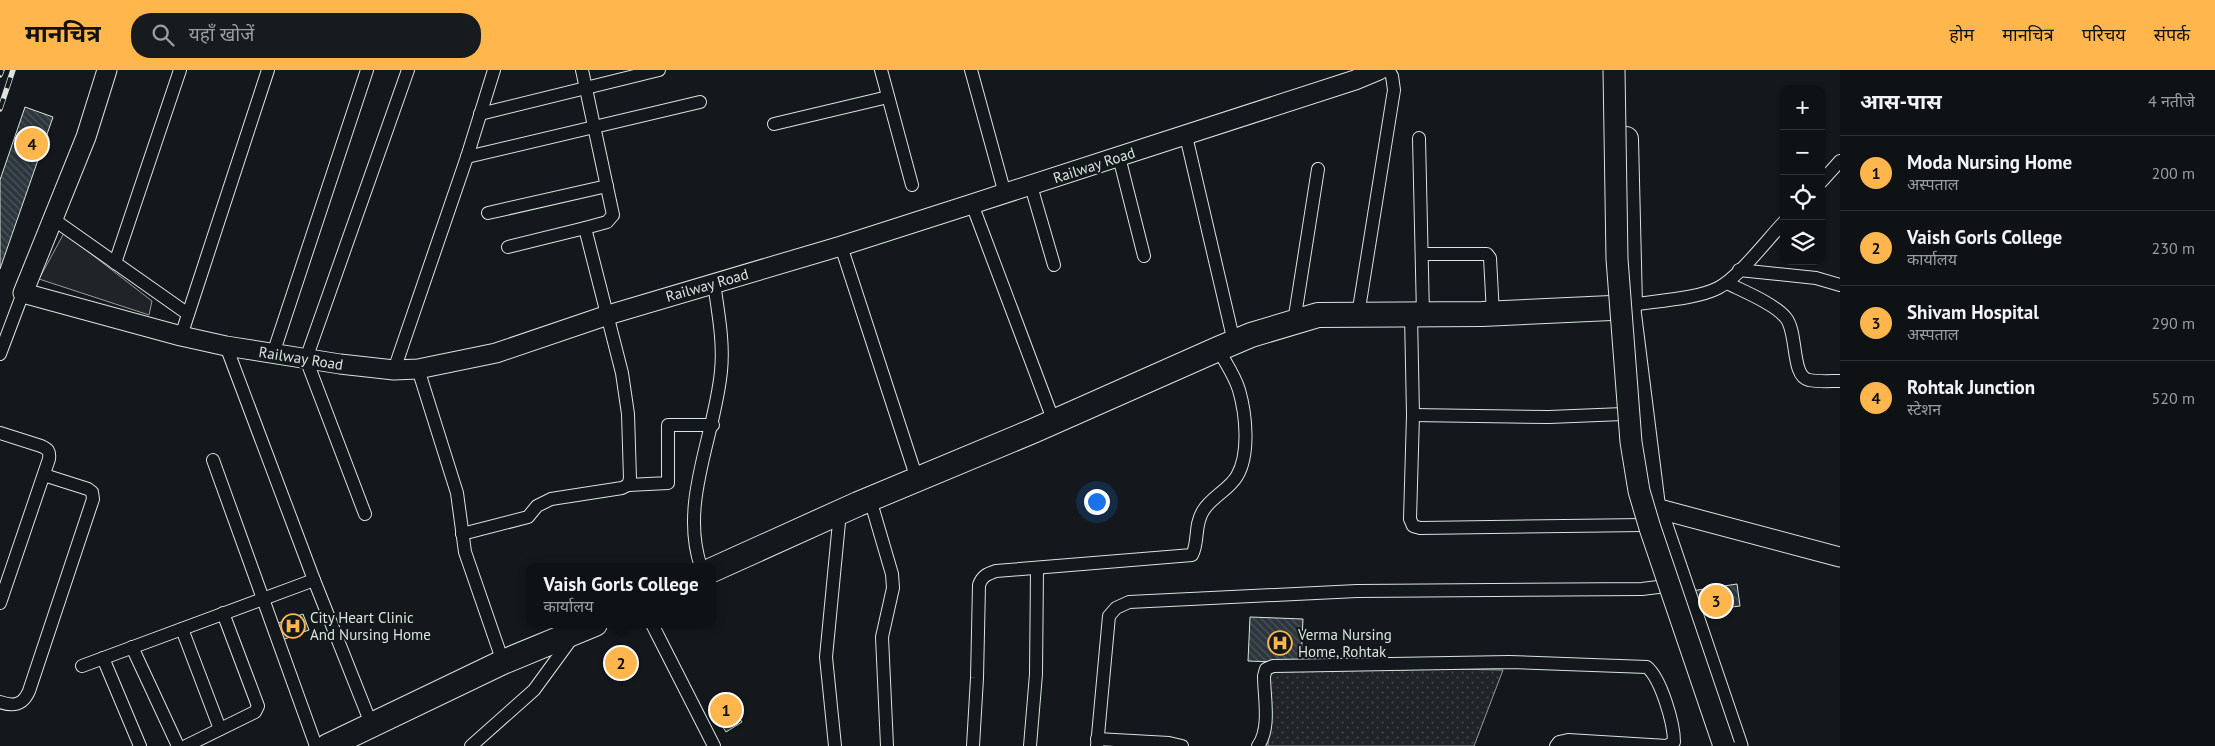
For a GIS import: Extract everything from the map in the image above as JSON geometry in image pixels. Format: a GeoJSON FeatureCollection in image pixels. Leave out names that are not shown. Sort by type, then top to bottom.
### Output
{"type":"FeatureCollection","features":[{"type":"Feature","properties":{"kind":"highway"},"geometry":{"type":"LineString","coordinates":[[1609,70],[1620,307]]}},
{"type":"Feature","properties":{"kind":"highway"},"geometry":{"type":"LineString","coordinates":[[1620,307],[1624,70]]}},
{"type":"Feature","properties":{"kind":"highway"},"geometry":{"type":"LineString","coordinates":[[716,568],[840,512],[1054,422],[1226,345],[1318,315],[1493,314],[1620,307]]}},
{"type":"Feature","properties":{"kind":"highway"},"geometry":{"type":"LineString","coordinates":[[328,746],[356,736],[503,662],[585,629]]}},
{"type":"Feature","properties":{"kind":"main road"},"geometry":{"type":"LineString","coordinates":[[1614,70],[1617,259],[1631,442],[1639,491],[1650,528],[1724,746]]}},
{"type":"Feature","properties":{"kind":"main road"},"geometry":{"type":"LineString","coordinates":[[1620,307],[1623,414],[1636,503],[1698,675],[1720,746]]}},
{"type":"Feature","properties":{"kind":"main road"},"geometry":{"type":"LineString","coordinates":[[1620,307],[1657,509],[1737,746]]}},
{"type":"Feature","properties":{"kind":"street"},"geometry":{"type":"LineString","coordinates":[[0,354],[86,137],[107,70]]}},
{"type":"Feature","properties":{"kind":"street"},"geometry":{"type":"LineString","coordinates":[[115,263],[180,70]]}},
{"type":"Feature","properties":{"kind":"street"},"geometry":{"type":"LineString","coordinates":[[181,336],[268,70]]}},
{"type":"Feature","properties":{"kind":"street"},"geometry":{"type":"LineString","coordinates":[[273,354],[367,70]]}},
{"type":"Feature","properties":{"kind":"street"},"geometry":{"type":"LineString","coordinates":[[365,514],[306,359],[408,70]]}},
{"type":"Feature","properties":{"kind":"street"},"geometry":{"type":"LineString","coordinates":[[394,370],[467,158],[494,70]]}},
{"type":"Feature","properties":{"kind":"street"},"geometry":{"type":"LineString","coordinates":[[508,247],[611,220],[613,215],[582,70]]}},
{"type":"Feature","properties":{"kind":"street"},"geometry":{"type":"LineString","coordinates":[[480,114],[659,70]]}},
{"type":"Feature","properties":{"kind":"street"},"geometry":{"type":"LineString","coordinates":[[881,70],[912,185]]}},
{"type":"Feature","properties":{"kind":"street"},"geometry":{"type":"LineString","coordinates":[[971,70],[1004,194]]}},
{"type":"Feature","properties":{"kind":"street","name":"Railway Road"},"geometry":{"type":"LineString","coordinates":[[23,293],[181,336],[226,346],[306,359],[394,370],[418,369],[496,353],[608,315],[842,246],[1119,158],[1355,80],[1379,70]]}},
{"type":"Feature","properties":{"kind":"street"},"geometry":{"type":"LineString","coordinates":[[1358,315],[1394,90],[1392,76],[1388,70]]}},
{"type":"Feature","properties":{"kind":"street"},"geometry":{"type":"LineString","coordinates":[[774,124],[888,97]]}},
{"type":"Feature","properties":{"kind":"street"},"geometry":{"type":"LineString","coordinates":[[467,158],[700,102]]}},
{"type":"Feature","properties":{"kind":"street"},"geometry":{"type":"LineString","coordinates":[[973,746],[979,586],[981,579],[986,574],[996,571],[1181,558],[1192,555],[1199,519],[1203,511],[1232,483],[1238,475],[1244,458],[1245,428],[1239,389],[1226,345],[1186,136]]}},
{"type":"Feature","properties":{"kind":"street"},"geometry":{"type":"LineString","coordinates":[[1420,138],[1422,254],[1412,415],[1410,519],[1413,526],[1420,528],[1644,526]]}},
{"type":"Feature","properties":{"kind":"street"},"geometry":{"type":"LineString","coordinates":[[1119,158],[1144,256]]}},
{"type":"Feature","properties":{"kind":"street"},"geometry":{"type":"LineString","coordinates":[[1825,178],[1840,161]]}},
{"type":"Feature","properties":{"kind":"street"},"geometry":{"type":"LineString","coordinates":[[1294,322],[1318,169]]}},
{"type":"Feature","properties":{"kind":"street"},"geometry":{"type":"LineString","coordinates":[[488,213],[607,186]]}},
{"type":"Feature","properties":{"kind":"street"},"geometry":{"type":"LineString","coordinates":[[1031,186],[1054,265]]}},
{"type":"Feature","properties":{"kind":"street"},"geometry":{"type":"LineString","coordinates":[[972,204],[1054,422]]}},
{"type":"Feature","properties":{"kind":"street"},"geometry":{"type":"LineString","coordinates":[[53,219],[188,314]]}},
{"type":"Feature","properties":{"kind":"street"},"geometry":{"type":"LineString","coordinates":[[1620,307],[1712,291],[1727,283],[1780,226]]}},
{"type":"Feature","properties":{"kind":"street"},"geometry":{"type":"LineString","coordinates":[[585,228],[608,315],[626,396],[631,469],[628,485]]}},
{"type":"Feature","properties":{"kind":"street"},"geometry":{"type":"LineString","coordinates":[[842,246],[917,479]]}},
{"type":"Feature","properties":{"kind":"street"},"geometry":{"type":"LineString","coordinates":[[1422,254],[1487,254],[1490,258],[1493,314]]}},
{"type":"Feature","properties":{"kind":"street"},"geometry":{"type":"LineString","coordinates":[[1739,270],[1816,278],[1840,285]]}},
{"type":"Feature","properties":{"kind":"street"},"geometry":{"type":"LineString","coordinates":[[700,563],[692,530],[699,476],[712,425],[722,361],[722,342],[714,283]]}},
{"type":"Feature","properties":{"kind":"street"},"geometry":{"type":"LineString","coordinates":[[1727,283],[1776,309],[1786,317],[1794,336],[1798,372],[1803,378],[1840,381]]}},
{"type":"Feature","properties":{"kind":"street"},"geometry":{"type":"LineString","coordinates":[[226,346],[314,580],[356,736]]}},
{"type":"Feature","properties":{"kind":"street"},"geometry":{"type":"LineString","coordinates":[[418,369],[457,493],[465,552],[503,662]]}},
{"type":"Feature","properties":{"kind":"street"},"geometry":{"type":"LineString","coordinates":[[1412,415],[1549,417],[1623,414]]}},
{"type":"Feature","properties":{"kind":"street"},"geometry":{"type":"LineString","coordinates":[[462,534],[528,517],[537,506],[551,499],[604,492],[628,485],[668,483],[668,425],[712,425]]}},
{"type":"Feature","properties":{"kind":"street"},"geometry":{"type":"LineString","coordinates":[[0,433],[47,448],[50,452],[44,475],[0,603]]}},
{"type":"Feature","properties":{"kind":"street"},"geometry":{"type":"LineString","coordinates":[[213,460],[316,746]]}},
{"type":"Feature","properties":{"kind":"street"},"geometry":{"type":"LineString","coordinates":[[0,702],[13,705],[20,704],[26,699],[93,499],[92,492],[88,489],[44,475]]}},
{"type":"Feature","properties":{"kind":"street"},"geometry":{"type":"LineString","coordinates":[[870,499],[892,574],[893,588],[882,637],[888,746]]}},
{"type":"Feature","properties":{"kind":"street"},"geometry":{"type":"LineString","coordinates":[[1636,503],[1840,557]]}},
{"type":"Feature","properties":{"kind":"street"},"geometry":{"type":"LineString","coordinates":[[835,746],[826,657],[840,512]]}},
{"type":"Feature","properties":{"kind":"street"},"geometry":{"type":"LineString","coordinates":[[1030,746],[1036,674],[1037,568]]}},
{"type":"Feature","properties":{"kind":"street"},"geometry":{"type":"LineString","coordinates":[[82,666],[314,580]]}},
{"type":"Feature","properties":{"kind":"street"},"geometry":{"type":"LineString","coordinates":[[1182,746],[1168,743],[1097,743],[1109,616],[1116,608],[1129,602],[1357,591],[1642,589],[1666,586]]}},
{"type":"Feature","properties":{"kind":"street"},"geometry":{"type":"LineString","coordinates":[[186,746],[255,712],[258,706],[223,613]]}},
{"type":"Feature","properties":{"kind":"street"},"geometry":{"type":"LineString","coordinates":[[654,628],[714,746]]}},
{"type":"Feature","properties":{"kind":"street"},"geometry":{"type":"LineString","coordinates":[[182,629],[220,729]]}},
{"type":"Feature","properties":{"kind":"street"},"geometry":{"type":"LineString","coordinates":[[471,746],[534,690],[585,629]]}},
{"type":"Feature","properties":{"kind":"street"},"geometry":{"type":"LineString","coordinates":[[132,647],[178,746]]}},
{"type":"Feature","properties":{"kind":"street"},"geometry":{"type":"LineString","coordinates":[[103,658],[140,746]]}},
{"type":"Feature","properties":{"kind":"street"},"geometry":{"type":"LineString","coordinates":[[1258,746],[1265,727],[1264,676],[1266,669],[1273,666],[1529,662],[1647,667],[1655,674],[1671,722],[1674,742],[1667,746],[1568,740],[1560,742],[1556,746]]}},
{"type":"Feature","properties":{"kind":"shaded area"},"geometry":{"type":"Polygon","coordinates":[[[64,233],[152,301],[149,315],[39,279],[64,233]]]}},
{"type":"Feature","properties":{"kind":"shaded area"},"geometry":{"type":"Polygon","coordinates":[[[1503,670],[1474,746],[1268,746],[1270,672],[1503,670]]]}},
{"type":"Feature","properties":{"kind":"building"},"geometry":{"type":"Polygon","coordinates":[[[25,107],[53,117],[0,269],[0,180],[25,107]]]}},
{"type":"Feature","properties":{"kind":"building"},"geometry":{"type":"Polygon","coordinates":[[[1737,584],[1740,606],[1694,612],[1691,591],[1737,584]]]}},
{"type":"Feature","properties":{"kind":"building"},"geometry":{"type":"Polygon","coordinates":[[[303,614],[309,630],[282,640],[276,624],[303,614]]]}},
{"type":"Feature","properties":{"kind":"building"},"geometry":{"type":"Polygon","coordinates":[[[1250,617],[1303,619],[1301,663],[1248,661],[1250,617]]]}},
{"type":"Feature","properties":{"kind":"building"},"geometry":{"type":"Polygon","coordinates":[[[726,697],[742,722],[726,732],[710,707],[726,697]]]}},
{"type":"Feature","properties":{"kind":"railway"},"geometry":{"type":"LineString","coordinates":[[0,75],[2,70]]}},
{"type":"Feature","properties":{"kind":"railway"},"geometry":{"type":"LineString","coordinates":[[0,109],[13,70]]}},
{"type":"Feature","properties":{"kind":"place","name":"Rohtak Junction"},"geometry":{"type":"Point","coordinates":[32,144]}},
{"type":"Feature","properties":{"kind":"place","name":"Shivam Hospital"},"geometry":{"type":"Point","coordinates":[1716,601]}},
{"type":"Feature","properties":{"kind":"place","name":"City Heart Clinic And Nursing Home"},"geometry":{"type":"Point","coordinates":[293,626]}},
{"type":"Feature","properties":{"kind":"place","name":"Verma Nursing Home, Rohtak"},"geometry":{"type":"Point","coordinates":[1280,643]}},
{"type":"Feature","properties":{"kind":"place","name":"Vaish Gorls College"},"geometry":{"type":"Point","coordinates":[621,663]}},
{"type":"Feature","properties":{"kind":"place","name":"Moda Nursing Home"},"geometry":{"type":"Point","coordinates":[726,710]}}]}
